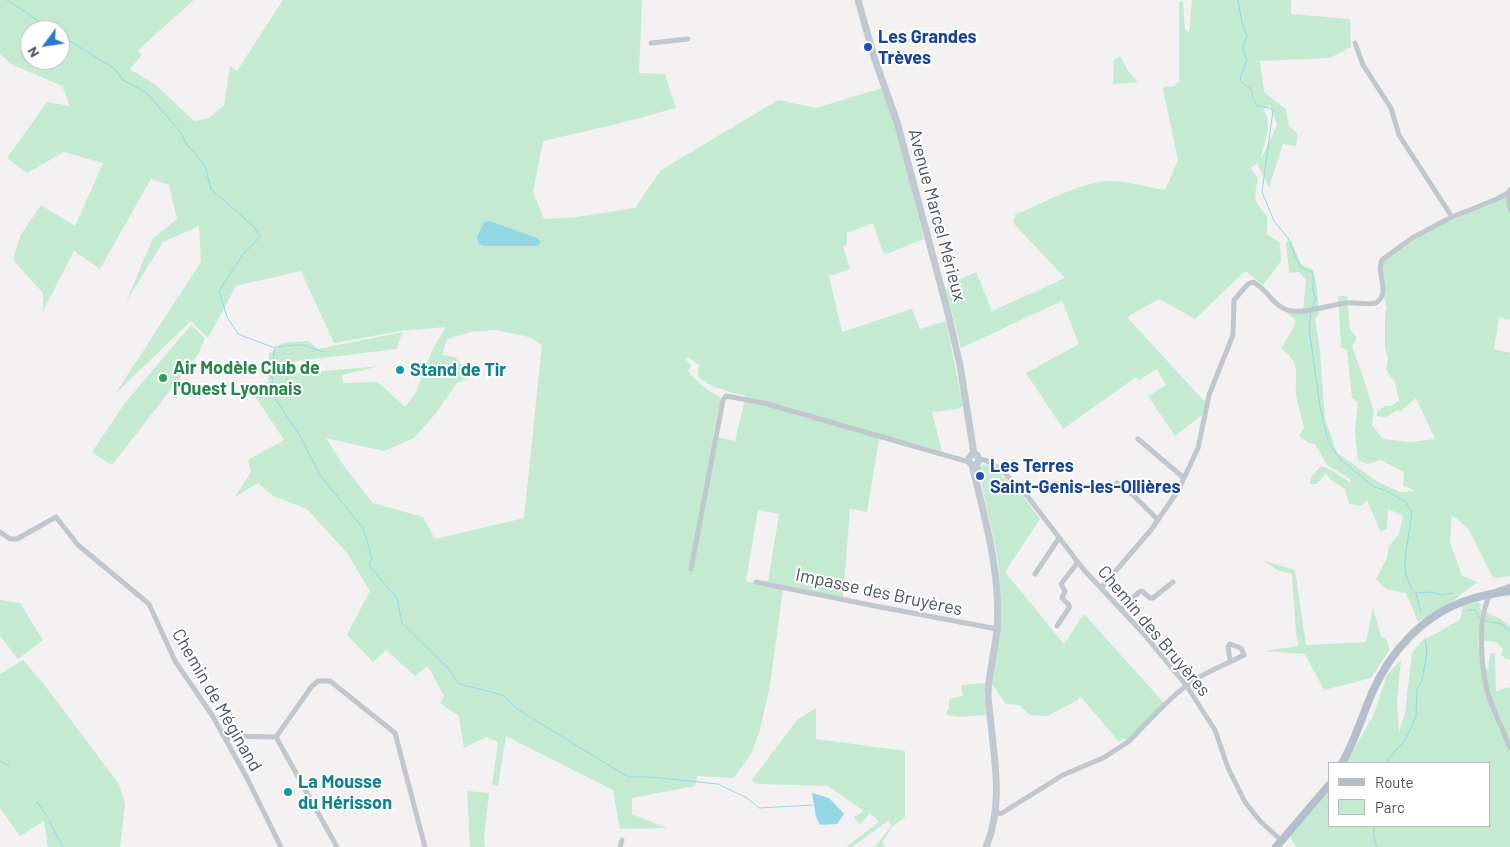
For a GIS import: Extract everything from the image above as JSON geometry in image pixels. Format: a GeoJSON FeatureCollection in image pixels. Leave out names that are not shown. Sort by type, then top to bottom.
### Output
{"type":"FeatureCollection","features":[{"type":"Feature","properties":{"kind":"main road","name":"Avenue Marcel Mérieux"},"geometry":{"type":"LineString","coordinates":[[858,0],[874,57],[898,122],[947,309],[970,419],[976,480],[997,576],[997,629],[988,694],[997,793],[996,814],[991,836],[986,847]]}},
{"type":"Feature","properties":{"kind":"main road"},"geometry":{"type":"LineString","coordinates":[[1342,762],[1379,677],[1403,642],[1420,627],[1439,614],[1465,601],[1472,594],[1510,585]]}},
{"type":"Feature","properties":{"kind":"main road"},"geometry":{"type":"LineString","coordinates":[[1465,601],[1484,600],[1491,594],[1510,591]]}},
{"type":"Feature","properties":{"kind":"main road"},"geometry":{"type":"LineString","coordinates":[[1276,847],[1328,786]]}},
{"type":"Feature","properties":{"kind":"street"},"geometry":{"type":"LineString","coordinates":[[651,43],[688,39]]}},
{"type":"Feature","properties":{"kind":"street"},"geometry":{"type":"LineString","coordinates":[[1356,43],[1363,65],[1391,108],[1399,135],[1452,217]]}},
{"type":"Feature","properties":{"kind":"street"},"geometry":{"type":"LineString","coordinates":[[1101,588],[1158,520],[1180,489],[1198,448],[1209,395],[1232,335],[1234,300],[1248,284],[1253,282],[1258,284],[1281,307],[1289,311],[1308,311],[1338,304],[1376,303],[1380,300],[1383,292],[1379,265],[1382,260],[1412,238],[1452,217],[1509,192],[1510,209]]}},
{"type":"Feature","properties":{"kind":"street","name":"Chemin des Bruyères"},"geometry":{"type":"LineString","coordinates":[[690,569],[723,400],[726,396],[764,403],[973,460],[985,460],[1002,470],[1028,497],[1078,562],[1142,632],[1186,685],[1215,730],[1228,768],[1239,792],[1252,813],[1282,841]]}},
{"type":"Feature","properties":{"kind":"street"},"geometry":{"type":"LineString","coordinates":[[1138,439],[1184,478]]}},
{"type":"Feature","properties":{"kind":"street"},"geometry":{"type":"LineString","coordinates":[[1117,483],[1158,520]]}},
{"type":"Feature","properties":{"kind":"street","name":"Chemin de Méginand"},"geometry":{"type":"LineString","coordinates":[[0,532],[5,537],[14,540],[56,517],[78,545],[149,604],[175,661],[212,715],[281,847]]}},
{"type":"Feature","properties":{"kind":"street"},"geometry":{"type":"LineString","coordinates":[[1035,574],[1059,538]]}},
{"type":"Feature","properties":{"kind":"street"},"geometry":{"type":"LineString","coordinates":[[1056,626],[1069,608],[1062,598],[1065,591],[1061,584],[1078,562]]}},
{"type":"Feature","properties":{"kind":"street","name":"Impasse des Bruyères"},"geometry":{"type":"LineString","coordinates":[[756,582],[997,629]]}},
{"type":"Feature","properties":{"kind":"street"},"geometry":{"type":"LineString","coordinates":[[1121,610],[1139,592],[1142,591],[1150,598],[1153,598],[1173,582]]}},
{"type":"Feature","properties":{"kind":"street"},"geometry":{"type":"LineString","coordinates":[[1510,585],[1487,593],[1484,600],[1480,634],[1487,690],[1510,748]]}},
{"type":"Feature","properties":{"kind":"street"},"geometry":{"type":"LineString","coordinates":[[996,814],[1002,814],[1063,775],[1118,750],[1186,685],[1230,660]]}},
{"type":"Feature","properties":{"kind":"street"},"geometry":{"type":"LineString","coordinates":[[276,737],[312,686],[318,682],[330,681],[396,733],[425,847]]}},
{"type":"Feature","properties":{"kind":"street"},"geometry":{"type":"LineString","coordinates":[[226,740],[232,736],[276,737]]}},
{"type":"Feature","properties":{"kind":"street"},"geometry":{"type":"LineString","coordinates":[[276,737],[336,847]]}},
{"type":"Feature","properties":{"kind":"street"},"geometry":{"type":"LineString","coordinates":[[620,847],[622,840]]}},
{"type":"Feature","properties":{"kind":"green space"},"geometry":{"type":"Polygon","coordinates":[[[0,0],[194,0],[138,50],[142,55],[130,69],[157,86],[194,121],[209,118],[224,105],[230,66],[237,71],[283,0],[642,0],[639,73],[665,74],[676,108],[543,141],[533,192],[544,219],[577,217],[635,208],[661,170],[778,100],[816,108],[882,88],[897,132],[924,239],[884,255],[873,223],[847,233],[847,244],[843,246],[850,269],[829,276],[842,332],[912,309],[920,329],[946,321],[963,406],[958,409],[932,412],[942,451],[880,434],[867,512],[850,509],[843,597],[768,582],[779,514],[758,510],[746,581],[783,589],[770,685],[760,730],[752,752],[734,778],[697,776],[695,786],[632,798],[632,814],[667,828],[620,829],[613,790],[506,736],[498,786],[492,785],[498,742],[486,737],[464,748],[459,716],[440,703],[444,696],[428,666],[415,676],[386,650],[373,662],[347,635],[370,591],[347,553],[307,509],[273,496],[258,483],[235,497],[251,472],[248,460],[284,440],[251,390],[268,382],[269,354],[282,343],[308,341],[318,349],[403,332],[396,349],[290,362],[291,374],[380,366],[342,375],[343,383],[378,382],[405,407],[415,394],[433,348],[446,327],[400,331],[334,343],[301,271],[236,286],[208,338],[191,321],[115,394],[201,262],[199,226],[163,242],[126,302],[153,238],[177,219],[169,185],[151,179],[100,269],[74,251],[43,311],[43,293],[13,260],[20,236],[41,205],[75,226],[103,163],[64,152],[27,173],[7,158],[47,102],[70,106],[62,86],[25,70],[70,70],[70,20],[20,20],[20,68],[11,64],[0,54],[0,0]],[[496,330],[470,332],[447,339],[442,355],[455,357],[468,371],[467,379],[457,383],[436,413],[414,438],[384,451],[326,438],[346,469],[373,503],[423,517],[435,539],[524,518],[542,345],[529,337],[496,330]],[[688,357],[685,358],[691,366],[688,371],[703,386],[721,398],[713,436],[735,441],[746,396],[714,387],[703,380],[698,376],[699,365],[688,357]]]}},
{"type":"Feature","properties":{"kind":"green space"},"geometry":{"type":"Polygon","coordinates":[[[1192,0],[1291,0],[1291,14],[1350,19],[1351,47],[1330,58],[1260,61],[1264,92],[1286,109],[1289,126],[1298,134],[1296,146],[1283,144],[1269,187],[1258,166],[1259,163],[1250,168],[1258,178],[1256,198],[1259,206],[1267,216],[1267,234],[1280,243],[1281,261],[1263,285],[1245,271],[1195,319],[1159,299],[1127,317],[1205,402],[1202,415],[1175,436],[1148,396],[1166,385],[1157,369],[1139,380],[1136,377],[1063,429],[1026,373],[1079,344],[1062,301],[961,348],[946,290],[949,284],[976,272],[992,311],[1065,278],[1013,222],[1015,215],[1049,199],[1099,182],[1117,181],[1164,190],[1166,188],[1178,160],[1163,89],[1165,86],[1173,87],[1179,82],[1179,2],[1183,2],[1185,29],[1189,32],[1192,0]],[[1270,105],[1263,110],[1268,121],[1268,127],[1261,159],[1277,125],[1270,105]]]}},
{"type":"Feature","properties":{"kind":"green space"},"geometry":{"type":"Polygon","coordinates":[[[1120,56],[1129,72],[1138,82],[1113,84],[1114,60],[1120,56]]]}},
{"type":"Feature","properties":{"kind":"green space"},"geometry":{"type":"Polygon","coordinates":[[[1510,193],[1510,320],[1499,317],[1494,349],[1510,353],[1510,576],[1493,578],[1468,528],[1452,515],[1450,542],[1462,576],[1478,582],[1450,604],[1418,622],[1406,593],[1386,589],[1376,579],[1387,558],[1389,546],[1399,534],[1403,516],[1388,509],[1387,529],[1380,531],[1367,500],[1361,506],[1349,504],[1345,489],[1331,480],[1326,473],[1317,484],[1310,484],[1310,478],[1321,466],[1351,483],[1350,479],[1327,465],[1315,444],[1309,443],[1299,436],[1304,428],[1296,393],[1296,368],[1292,358],[1281,348],[1296,321],[1286,312],[1303,312],[1306,279],[1299,272],[1289,273],[1286,242],[1291,241],[1301,264],[1313,270],[1317,288],[1319,314],[1315,318],[1320,351],[1325,419],[1337,453],[1378,482],[1400,492],[1415,491],[1403,485],[1404,472],[1381,460],[1367,464],[1358,460],[1355,432],[1358,402],[1352,398],[1347,350],[1341,347],[1338,296],[1347,296],[1350,329],[1357,338],[1352,346],[1374,412],[1372,425],[1383,439],[1411,442],[1435,439],[1416,398],[1402,412],[1397,410],[1386,417],[1377,416],[1377,412],[1385,406],[1392,406],[1399,400],[1395,383],[1386,370],[1388,358],[1385,349],[1385,314],[1387,308],[1384,298],[1383,261],[1412,239],[1510,193]]]}},
{"type":"Feature","properties":{"kind":"green space","name":"Air Modèle Club de l'Ouest Lyonnais"},"geometry":{"type":"Polygon","coordinates":[[[191,325],[205,338],[199,353],[113,464],[108,463],[92,452],[125,403],[191,325]]]}},
{"type":"Feature","properties":{"kind":"green space"},"geometry":{"type":"Polygon","coordinates":[[[984,464],[1001,474],[1015,487],[1040,519],[1005,572],[1064,644],[1084,614],[1165,704],[1127,741],[1123,738],[1119,742],[1080,696],[1078,700],[1047,716],[1030,715],[1019,705],[1006,704],[992,684],[998,636],[1000,587],[997,554],[981,480],[980,468],[984,464]]]}},
{"type":"Feature","properties":{"kind":"green space"},"geometry":{"type":"Polygon","coordinates":[[[1262,560],[1295,570],[1306,645],[1366,642],[1373,607],[1381,637],[1386,638],[1390,649],[1371,678],[1324,690],[1305,654],[1264,651],[1298,646],[1292,574],[1279,571],[1262,560]]]}},
{"type":"Feature","properties":{"kind":"green space"},"geometry":{"type":"Polygon","coordinates":[[[0,600],[20,603],[43,640],[18,659],[0,636],[0,600]]]}},
{"type":"Feature","properties":{"kind":"green space"},"geometry":{"type":"Polygon","coordinates":[[[1477,602],[1481,604],[1480,610],[1499,618],[1510,626],[1510,658],[1508,660],[1501,655],[1503,649],[1496,642],[1478,640],[1482,667],[1488,669],[1490,653],[1495,653],[1496,691],[1510,687],[1510,847],[1296,847],[1290,837],[1328,792],[1328,827],[1490,827],[1490,762],[1347,762],[1373,716],[1387,675],[1401,660],[1397,702],[1399,732],[1405,713],[1412,653],[1422,641],[1460,620],[1463,606],[1477,602]]]}},
{"type":"Feature","properties":{"kind":"green space"},"geometry":{"type":"Polygon","coordinates":[[[23,660],[43,683],[119,784],[125,804],[120,847],[48,847],[44,821],[20,836],[0,808],[0,674],[23,660]]]}},
{"type":"Feature","properties":{"kind":"green space"},"geometry":{"type":"Polygon","coordinates":[[[987,683],[984,694],[986,715],[958,717],[947,715],[949,699],[963,696],[961,685],[987,683]]]}},
{"type":"Feature","properties":{"kind":"green space"},"geometry":{"type":"Polygon","coordinates":[[[816,708],[816,739],[905,751],[905,817],[892,827],[882,843],[886,847],[875,847],[891,826],[889,820],[852,847],[846,847],[879,822],[870,813],[860,825],[854,817],[864,811],[828,786],[760,784],[751,781],[797,720],[816,708]]]}},
{"type":"Feature","properties":{"kind":"green space"},"geometry":{"type":"Polygon","coordinates":[[[467,791],[489,793],[484,839],[485,847],[470,847],[467,791]]]}},
{"type":"Feature","properties":{"kind":"water"},"geometry":{"type":"Polygon","coordinates":[[[489,221],[537,238],[540,244],[536,246],[483,246],[478,243],[477,237],[484,222],[489,221]]]}},
{"type":"Feature","properties":{"kind":"water"},"geometry":{"type":"Polygon","coordinates":[[[812,793],[829,798],[844,814],[837,824],[820,825],[816,817],[812,793]]]}},
{"type":"Feature","properties":{"kind":"waterway"},"geometry":{"type":"LineString","coordinates":[[7,0],[37,20]]}},
{"type":"Feature","properties":{"kind":"waterway"},"geometry":{"type":"LineString","coordinates":[[1238,0],[1242,23],[1247,36],[1242,48],[1247,60],[1240,77],[1242,83],[1252,90],[1257,106],[1270,108],[1273,111],[1262,192],[1274,221],[1288,238],[1300,267],[1313,273],[1313,291],[1316,299],[1312,308]]}},
{"type":"Feature","properties":{"kind":"waterway"},"geometry":{"type":"LineString","coordinates":[[70,41],[115,69],[123,80],[147,93],[181,133],[185,142],[205,166],[211,189],[253,226],[260,237],[243,254],[219,291],[227,317],[238,334],[275,348],[271,370],[275,399],[299,434],[320,475],[363,528],[372,558],[369,566],[397,598],[402,623],[448,668],[459,684],[503,695],[517,709],[628,777],[651,777],[718,784],[747,798],[759,808],[813,805]]}},
{"type":"Feature","properties":{"kind":"waterway"},"geometry":{"type":"LineString","coordinates":[[1311,312],[1309,328],[1320,407],[1328,441],[1340,459],[1374,487],[1385,490],[1406,502],[1412,512],[1405,558],[1405,571],[1411,588],[1416,593],[1421,613]]}},
{"type":"Feature","properties":{"kind":"waterway"},"geometry":{"type":"LineString","coordinates":[[275,347],[301,345],[325,352]]}},
{"type":"Feature","properties":{"kind":"waterway"},"geometry":{"type":"LineString","coordinates":[[1416,593],[1431,592],[1442,595],[1453,593]]}},
{"type":"Feature","properties":{"kind":"waterway"},"geometry":{"type":"LineString","coordinates":[[1469,610],[1475,610],[1480,619]]}},
{"type":"Feature","properties":{"kind":"waterway"},"geometry":{"type":"LineString","coordinates":[[1486,621],[1501,624],[1510,630]]}},
{"type":"Feature","properties":{"kind":"waterway"},"geometry":{"type":"LineString","coordinates":[[1387,762],[1406,739],[1416,716],[1417,689],[1422,680],[1427,652],[1425,638]]}},
{"type":"Feature","properties":{"kind":"waterway"},"geometry":{"type":"LineString","coordinates":[[0,761],[9,766]]}},
{"type":"Feature","properties":{"kind":"waterway"},"geometry":{"type":"LineString","coordinates":[[37,802],[48,817]]}},
{"type":"Feature","properties":{"kind":"waterway"},"geometry":{"type":"LineString","coordinates":[[49,821],[63,847]]}},
{"type":"Feature","properties":{"kind":"waterway"},"geometry":{"type":"LineString","coordinates":[[1375,827],[1373,832],[1377,847]]}},
{"type":"Feature","properties":{"kind":"place","name":"Les Grandes Trèves"},"geometry":{"type":"Point","coordinates":[868,47]}},
{"type":"Feature","properties":{"kind":"place","name":"Stand de Tir"},"geometry":{"type":"Point","coordinates":[400,370]}},
{"type":"Feature","properties":{"kind":"place","name":"Air Modèle Club de l'Ouest Lyonnais"},"geometry":{"type":"Point","coordinates":[163,378]}},
{"type":"Feature","properties":{"kind":"place","name":"Les Terres Saint-Genis-les-Ollières"},"geometry":{"type":"Point","coordinates":[980,476]}},
{"type":"Feature","properties":{"kind":"place","name":"La Mousse du Hérisson"},"geometry":{"type":"Point","coordinates":[288,792]}}]}
